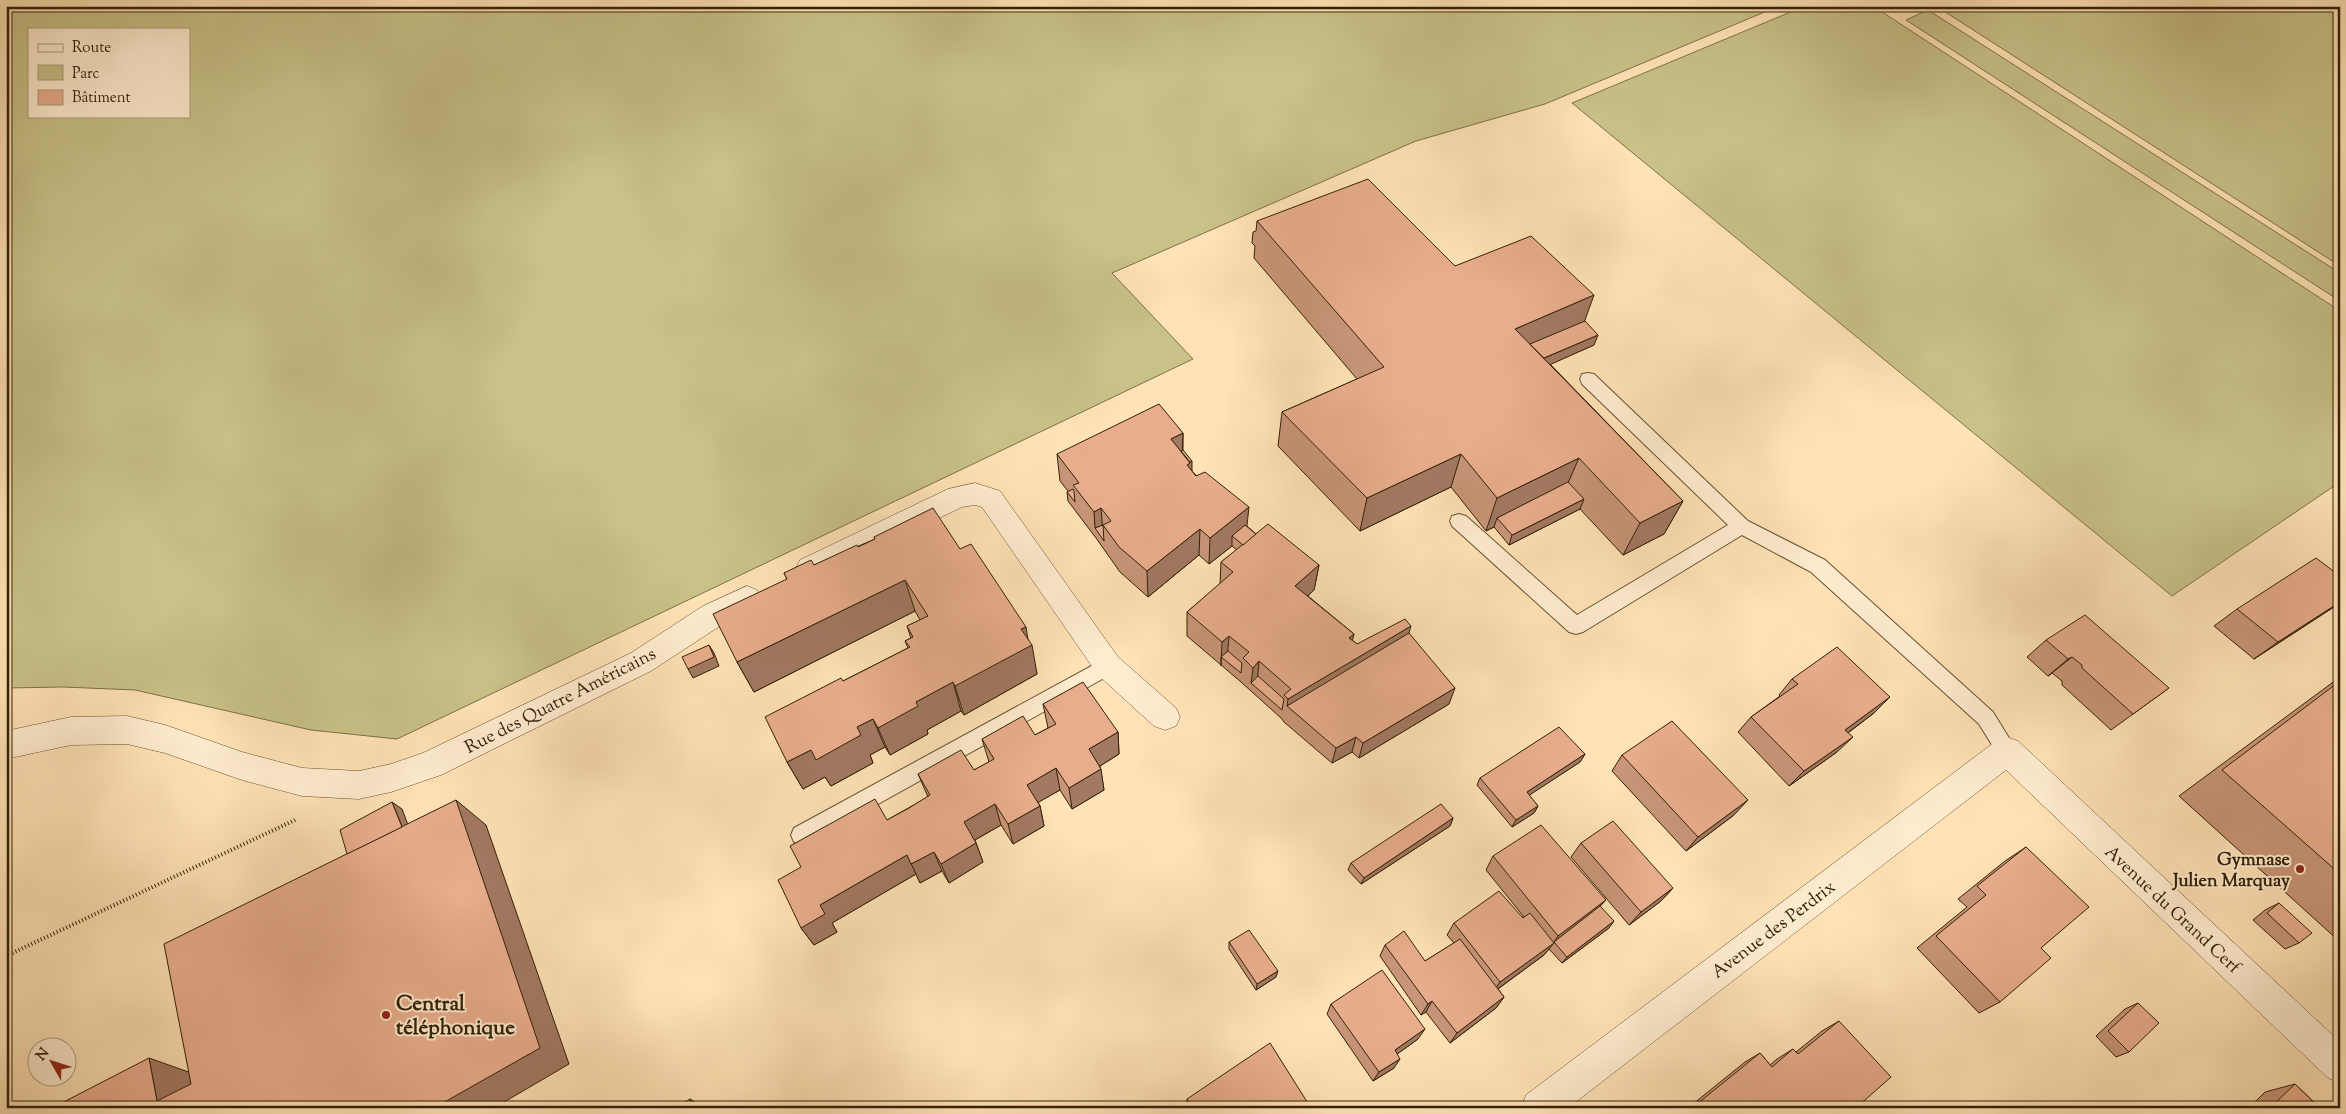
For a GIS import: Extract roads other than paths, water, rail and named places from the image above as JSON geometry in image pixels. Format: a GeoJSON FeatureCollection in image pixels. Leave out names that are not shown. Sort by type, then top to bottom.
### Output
{"type":"FeatureCollection","features":[{"type":"Feature","properties":{"kind":"street","name":"Rue des Quatre Américains"},"geometry":{"type":"LineString","coordinates":[[6,746],[71,731],[127,730],[165,739],[242,766],[294,780],[359,785],[391,778],[430,765],[641,662],[713,614],[957,497],[975,494],[990,499],[999,509],[1108,666],[1165,717]]}},
{"type":"Feature","properties":{"kind":"street","name":"Avenue du Grand Cerf"},"geometry":{"type":"LineString","coordinates":[[2006,751],[2340,1066]]}},
{"type":"Feature","properties":{"kind":"street","name":"Avenue des Perdrix"},"geometry":{"type":"LineString","coordinates":[[1539,1108],[2006,751]]}},
{"type":"Feature","properties":{"kind":"lane"},"geometry":{"type":"LineString","coordinates":[[1588,379],[1741,526],[1818,566],[1986,718],[2006,751]]}},
{"type":"Feature","properties":{"kind":"lane"},"geometry":{"type":"LineString","coordinates":[[1459,521],[1576,626],[1741,526]]}},
{"type":"Feature","properties":{"kind":"lane"},"geometry":{"type":"LineString","coordinates":[[802,835],[1108,666]]}},
{"type":"Feature","properties":{"kind":"place","name":"Gymnase Julien Marquay"},"geometry":{"type":"Point","coordinates":[2300,869]}},
{"type":"Feature","properties":{"kind":"place","name":"Central téléphonique"},"geometry":{"type":"Point","coordinates":[386,1015]}}]}
